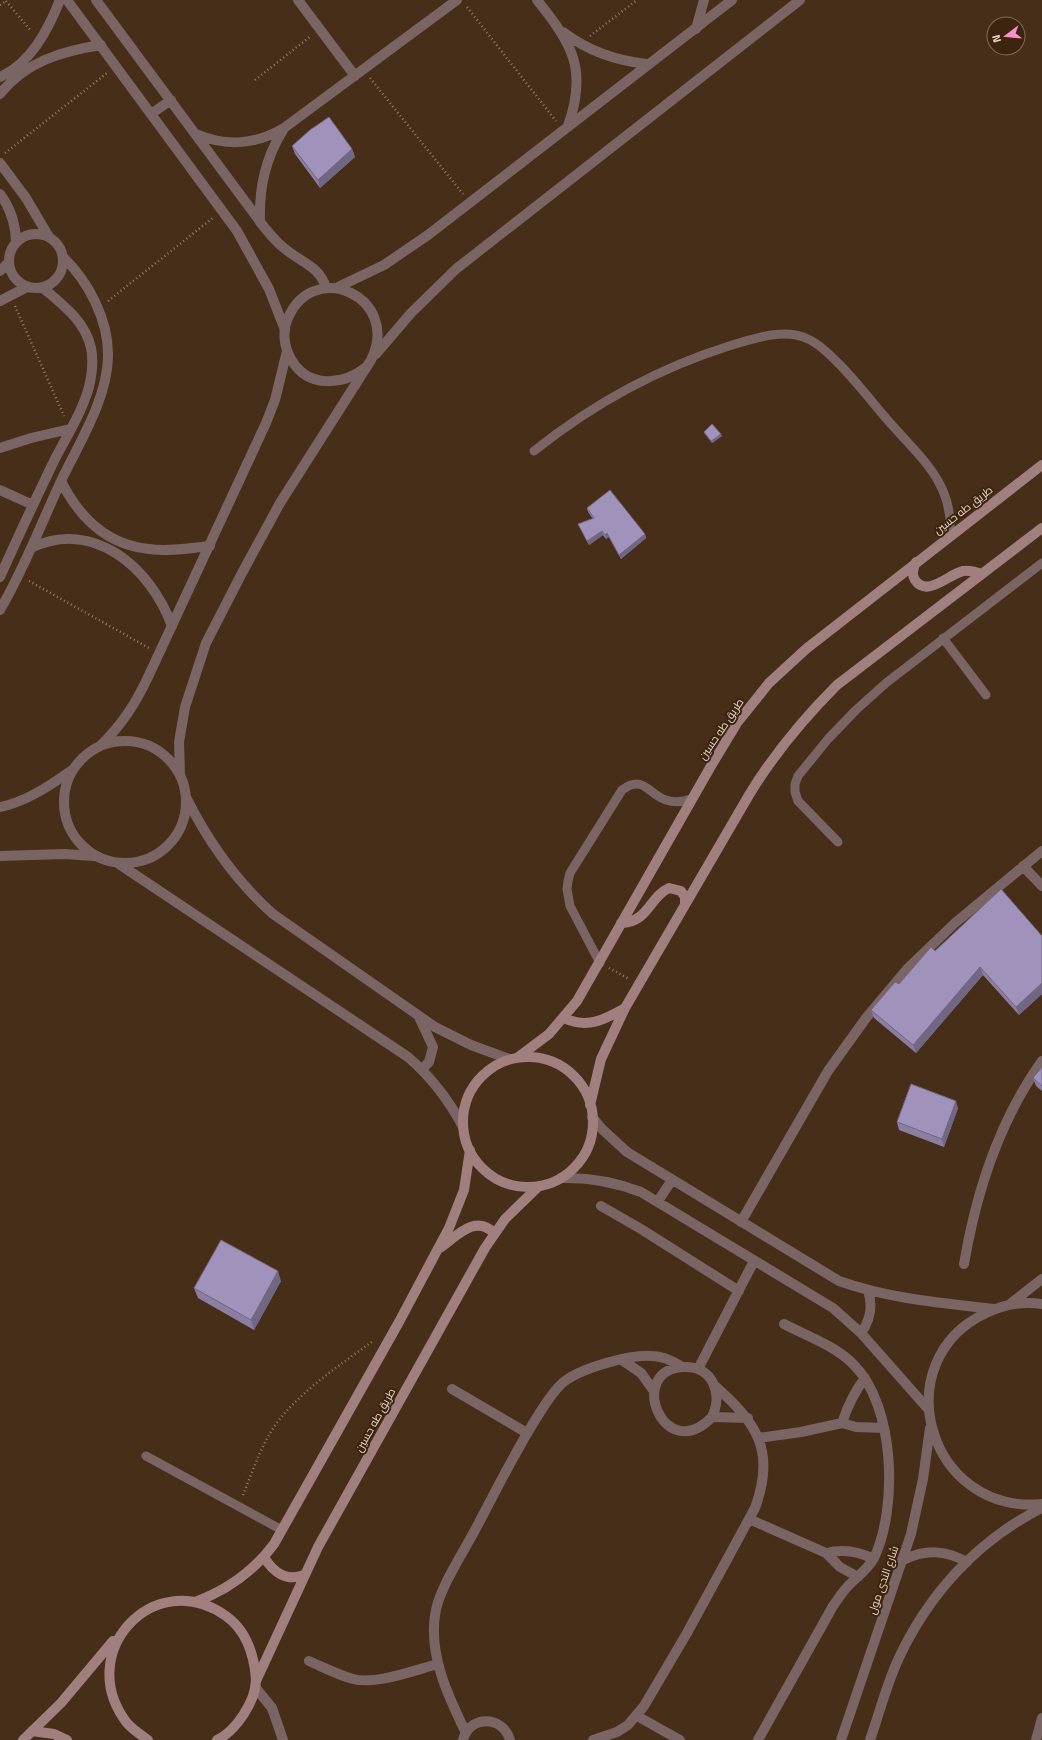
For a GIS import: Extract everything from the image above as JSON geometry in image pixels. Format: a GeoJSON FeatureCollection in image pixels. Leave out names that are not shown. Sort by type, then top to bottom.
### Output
{"type":"FeatureCollection","features":[{"type":"Feature","properties":{"kind":"main road","name":"طريق طه حسين"},"geometry":{"type":"LineString","coordinates":[[513,1058],[549,1034],[577,1001],[737,723],[769,683],[806,649],[1042,464]]}},
{"type":"Feature","properties":{"kind":"main road"},"geometry":{"type":"LineString","coordinates":[[590,1105],[601,1059],[625,1008],[684,905],[768,765],[812,710],[837,685],[1042,528]]}},
{"type":"Feature","properties":{"kind":"main road"},"geometry":{"type":"LineString","coordinates":[[916,562],[913,572],[914,577],[916,582],[925,587],[935,585],[964,571],[982,574]]}},
{"type":"Feature","properties":{"kind":"main road"},"geometry":{"type":"LineString","coordinates":[[622,923],[635,921],[640,918],[662,892],[669,888],[681,890],[685,897],[684,905]]}},
{"type":"Feature","properties":{"kind":"main road"},"geometry":{"type":"LineString","coordinates":[[564,1018],[577,1023],[594,1023],[625,1008]]}},
{"type":"Feature","properties":{"kind":"main road"},"geometry":{"type":"LineString","coordinates":[[513,1058],[540,1058],[562,1067],[580,1084],[590,1105],[592,1117],[590,1140],[586,1152],[571,1171],[562,1178],[539,1186],[515,1186],[498,1180],[484,1170],[470,1150],[463,1127],[466,1102],[478,1080],[498,1064],[513,1058]]}},
{"type":"Feature","properties":{"kind":"main road"},"geometry":{"type":"LineString","coordinates":[[195,1602],[230,1586],[252,1570],[264,1557],[282,1530],[437,1251],[460,1203],[468,1170],[470,1150]]}},
{"type":"Feature","properties":{"kind":"main road","name":"طريق طه حسين"},"geometry":{"type":"LineString","coordinates":[[217,1740],[233,1728],[244,1714],[255,1684],[304,1575],[494,1233],[516,1207],[539,1186]]}},
{"type":"Feature","properties":{"kind":"main road"},"geometry":{"type":"LineString","coordinates":[[437,1251],[473,1225],[484,1225],[494,1233]]}},
{"type":"Feature","properties":{"kind":"main road"},"geometry":{"type":"LineString","coordinates":[[264,1557],[273,1570],[278,1574],[292,1578],[304,1575]]}},
{"type":"Feature","properties":{"kind":"main road"},"geometry":{"type":"LineString","coordinates":[[23,1740],[61,1703],[124,1629],[138,1615],[156,1605],[175,1601],[195,1602],[215,1609],[233,1621],[246,1639],[254,1659],[255,1684]]}},
{"type":"Feature","properties":{"kind":"main road"},"geometry":{"type":"LineString","coordinates":[[124,1629],[112,1652],[108,1677],[112,1696],[127,1724],[148,1740]]}},
{"type":"Feature","properties":{"kind":"main road"},"geometry":{"type":"LineString","coordinates":[[32,1731],[54,1734],[67,1740]]}},
{"type":"Feature","properties":{"kind":"street"},"geometry":{"type":"LineString","coordinates":[[0,94],[20,69],[39,41],[60,0]]}},
{"type":"Feature","properties":{"kind":"street"},"geometry":{"type":"LineString","coordinates":[[0,807],[30,796],[55,782],[75,767],[86,755],[100,746],[128,715],[159,654],[266,423],[278,388],[287,351],[285,330],[269,289],[259,269],[222,211],[67,0]]}},
{"type":"Feature","properties":{"kind":"street"},"geometry":{"type":"LineString","coordinates":[[96,0],[260,222],[284,248],[316,270],[331,288],[356,295],[371,310],[378,329],[376,350],[276,510],[206,643],[185,707],[179,742],[180,774],[187,799],[210,842],[224,862],[255,898],[273,914],[418,1015],[459,1040],[513,1058]]}},
{"type":"Feature","properties":{"kind":"street"},"geometry":{"type":"LineString","coordinates":[[298,0],[320,29],[359,73]]}},
{"type":"Feature","properties":{"kind":"street"},"geometry":{"type":"LineString","coordinates":[[195,134],[219,142],[245,143],[269,137],[284,128],[457,0]]}},
{"type":"Feature","properties":{"kind":"street"},"geometry":{"type":"LineString","coordinates":[[537,0],[560,29],[574,60],[576,76],[575,104],[566,128]]}},
{"type":"Feature","properties":{"kind":"street"},"geometry":{"type":"LineString","coordinates":[[696,29],[704,0]]}},
{"type":"Feature","properties":{"kind":"street"},"geometry":{"type":"LineString","coordinates":[[285,330],[291,310],[306,295],[331,288],[378,268],[406,251],[732,0]]}},
{"type":"Feature","properties":{"kind":"street"},"geometry":{"type":"LineString","coordinates":[[287,351],[298,369],[307,375],[321,381],[337,382],[347,380],[368,364],[411,313],[456,269],[800,0]]}},
{"type":"Feature","properties":{"kind":"street"},"geometry":{"type":"LineString","coordinates":[[560,29],[581,44],[620,60],[648,64]]}},
{"type":"Feature","properties":{"kind":"street"},"geometry":{"type":"LineString","coordinates":[[0,77],[51,57],[101,46]]}},
{"type":"Feature","properties":{"kind":"street"},"geometry":{"type":"LineString","coordinates":[[151,114],[170,100]]}},
{"type":"Feature","properties":{"kind":"street"},"geometry":{"type":"LineString","coordinates":[[260,222],[260,189],[264,173],[273,147],[284,128]]}},
{"type":"Feature","properties":{"kind":"street"},"geometry":{"type":"LineString","coordinates":[[0,163],[26,198],[49,237],[58,246],[63,257],[85,283],[98,309],[107,342],[107,368],[97,404],[31,548],[0,610]]}},
{"type":"Feature","properties":{"kind":"street"},"geometry":{"type":"LineString","coordinates":[[0,194],[12,215],[15,224],[16,243]]}},
{"type":"Feature","properties":{"kind":"street"},"geometry":{"type":"LineString","coordinates":[[49,237],[35,234],[28,235],[16,243],[12,248],[9,262],[14,278],[27,287],[43,288],[57,280],[63,265],[63,257]]}},
{"type":"Feature","properties":{"kind":"street"},"geometry":{"type":"LineString","coordinates":[[0,271],[9,262]]}},
{"type":"Feature","properties":{"kind":"street"},"geometry":{"type":"LineString","coordinates":[[0,301],[27,287]]}},
{"type":"Feature","properties":{"kind":"street"},"geometry":{"type":"LineString","coordinates":[[0,576],[88,388],[93,363],[91,348],[86,334],[78,320],[68,309],[43,288]]}},
{"type":"Feature","properties":{"kind":"street"},"geometry":{"type":"LineString","coordinates":[[0,448],[31,438],[70,429]]}},
{"type":"Feature","properties":{"kind":"street"},"geometry":{"type":"LineString","coordinates":[[61,481],[71,500],[84,517],[94,526],[118,542],[149,550],[210,546]]}},
{"type":"Feature","properties":{"kind":"street"},"geometry":{"type":"LineString","coordinates":[[0,490],[33,505]]}},
{"type":"Feature","properties":{"kind":"street"},"geometry":{"type":"LineString","coordinates":[[31,548],[54,540],[71,538],[89,541],[112,551],[137,569],[147,580],[162,602],[172,626]]}},
{"type":"Feature","properties":{"kind":"street"},"geometry":{"type":"LineString","coordinates":[[112,551],[118,542]]}},
{"type":"Feature","properties":{"kind":"street"},"geometry":{"type":"LineString","coordinates":[[100,746],[112,742],[126,741],[145,744],[163,753],[180,774]]}},
{"type":"Feature","properties":{"kind":"street"},"geometry":{"type":"LineString","coordinates":[[75,767],[65,790],[65,815],[75,838],[94,856]]}},
{"type":"Feature","properties":{"kind":"street"},"geometry":{"type":"LineString","coordinates":[[119,864],[132,864],[145,861],[157,856],[168,847],[183,825],[187,799]]}},
{"type":"Feature","properties":{"kind":"street"},"geometry":{"type":"LineString","coordinates":[[740,1222],[828,1071],[866,1018],[908,968],[940,938],[1042,851]]}},
{"type":"Feature","properties":{"kind":"street"},"geometry":{"type":"LineString","coordinates":[[0,856],[64,854],[94,856],[119,864],[394,1046],[422,1069],[445,1096],[463,1127]]}},
{"type":"Feature","properties":{"kind":"street"},"geometry":{"type":"LineString","coordinates":[[1023,866],[1042,886]]}},
{"type":"Feature","properties":{"kind":"street"},"geometry":{"type":"LineString","coordinates":[[418,1015],[434,1048],[429,1062],[422,1069]]}},
{"type":"Feature","properties":{"kind":"street"},"geometry":{"type":"LineString","coordinates":[[964,1264],[976,1204],[996,1145],[1024,1090],[1042,1061]]}},
{"type":"Feature","properties":{"kind":"street"},"geometry":{"type":"LineString","coordinates":[[592,1117],[607,1134],[627,1152],[839,1281],[868,1290],[907,1299],[994,1309]]}},
{"type":"Feature","properties":{"kind":"street"},"geometry":{"type":"LineString","coordinates":[[562,1178],[585,1178],[614,1183],[641,1192],[833,1308],[861,1332],[929,1410]]}},
{"type":"Feature","properties":{"kind":"street"},"geometry":{"type":"LineString","coordinates":[[658,1201],[672,1180]]}},
{"type":"Feature","properties":{"kind":"street"},"geometry":{"type":"LineString","coordinates":[[601,1206],[648,1233],[739,1290]]}},
{"type":"Feature","properties":{"kind":"street"},"geometry":{"type":"LineString","coordinates":[[698,1369],[754,1261]]}},
{"type":"Feature","properties":{"kind":"street"},"geometry":{"type":"LineString","coordinates":[[1009,1305],[1042,1279]]}},
{"type":"Feature","properties":{"kind":"street"},"geometry":{"type":"LineString","coordinates":[[861,1332],[869,1320],[871,1313],[872,1305],[868,1290]]}},
{"type":"Feature","properties":{"kind":"street"},"geometry":{"type":"LineString","coordinates":[[1042,1304],[1009,1305],[994,1309],[978,1317],[963,1328],[944,1351],[933,1373],[929,1391],[931,1424],[938,1445],[949,1464],[969,1485],[995,1499],[1009,1502],[1042,1504]]}},
{"type":"Feature","properties":{"kind":"street"},"geometry":{"type":"LineString","coordinates":[[758,1740],[833,1606],[849,1585],[873,1559],[881,1534],[889,1489],[890,1468],[884,1428],[878,1407],[865,1378],[848,1359],[784,1324]]}},
{"type":"Feature","properties":{"kind":"street"},"geometry":{"type":"LineString","coordinates":[[464,1736],[438,1664],[434,1631],[435,1613],[440,1598],[527,1433],[553,1394],[565,1381],[596,1366],[638,1356],[653,1356],[668,1359],[682,1367],[698,1369],[705,1373],[714,1386],[748,1418],[758,1438],[764,1466],[762,1483],[755,1508],[687,1633],[644,1706],[628,1725],[616,1732],[592,1740]]}},
{"type":"Feature","properties":{"kind":"street"},"geometry":{"type":"LineString","coordinates":[[622,1360],[641,1373],[654,1391]]}},
{"type":"Feature","properties":{"kind":"street"},"geometry":{"type":"LineString","coordinates":[[682,1367],[668,1372],[657,1384],[654,1391],[655,1407],[658,1414],[669,1426],[684,1430],[692,1430],[700,1427],[712,1417],[717,1402],[714,1386]]}},
{"type":"Feature","properties":{"kind":"street"},"geometry":{"type":"LineString","coordinates":[[842,1422],[847,1406],[865,1378]]}},
{"type":"Feature","properties":{"kind":"street"},"geometry":{"type":"LineString","coordinates":[[452,1389],[527,1433]]}},
{"type":"Feature","properties":{"kind":"street"},"geometry":{"type":"LineString","coordinates":[[712,1417],[748,1418]]}},
{"type":"Feature","properties":{"kind":"street"},"geometry":{"type":"LineString","coordinates":[[758,1438],[801,1432],[842,1422],[863,1428],[884,1428]]}},
{"type":"Feature","properties":{"kind":"street","name":"شارع الندى مول"},"geometry":{"type":"LineString","coordinates":[[841,1740],[903,1560],[923,1479],[931,1424]]}},
{"type":"Feature","properties":{"kind":"street"},"geometry":{"type":"LineString","coordinates":[[870,1740],[896,1664],[910,1634],[940,1590],[996,1535],[1023,1517],[1042,1508]]}},
{"type":"Feature","properties":{"kind":"street"},"geometry":{"type":"LineString","coordinates":[[749,1519],[826,1553],[840,1567],[858,1577]]}},
{"type":"Feature","properties":{"kind":"street"},"geometry":{"type":"LineString","coordinates":[[826,1553],[841,1550],[855,1552],[873,1559]]}},
{"type":"Feature","properties":{"kind":"street"},"geometry":{"type":"LineString","coordinates":[[903,1560],[924,1552],[935,1551],[952,1554],[967,1562]]}},
{"type":"Feature","properties":{"kind":"street"},"geometry":{"type":"LineString","coordinates":[[309,1661],[343,1676],[364,1680],[385,1677],[438,1664]]}},
{"type":"Feature","properties":{"kind":"street"},"geometry":{"type":"LineString","coordinates":[[255,1684],[272,1708],[284,1740]]}},
{"type":"Feature","properties":{"kind":"street"},"geometry":{"type":"LineString","coordinates":[[636,1716],[680,1740]]}},
{"type":"Feature","properties":{"kind":"street"},"geometry":{"type":"LineString","coordinates":[[1036,1740],[1042,1718]]}},
{"type":"Feature","properties":{"kind":"street"},"geometry":{"type":"LineString","coordinates":[[464,1736],[473,1724],[490,1721],[495,1722],[505,1729],[510,1740]]}},
{"type":"Feature","properties":{"kind":"lane"},"geometry":{"type":"LineString","coordinates":[[534,451],[580,416],[605,400],[657,373],[684,361],[740,343],[768,336],[795,335],[808,339],[830,354],[932,471],[943,489],[950,509],[950,536]]}},
{"type":"Feature","properties":{"kind":"lane"},"geometry":{"type":"LineString","coordinates":[[838,842],[798,800],[795,792],[795,784],[798,776],[828,739],[856,710],[886,683],[1042,563]]}},
{"type":"Feature","properties":{"kind":"lane"},"geometry":{"type":"LineString","coordinates":[[943,638],[986,694]]}},
{"type":"Feature","properties":{"kind":"lane"},"geometry":{"type":"LineString","coordinates":[[600,963],[570,906],[567,889],[570,873],[622,790],[627,786],[632,784],[641,784],[660,797],[673,801],[692,799]]}},
{"type":"Feature","properties":{"kind":"lane"},"geometry":{"type":"LineString","coordinates":[[146,1456],[282,1530]]}},
{"type":"Feature","properties":{"kind":"path"},"geometry":{"type":"LineString","coordinates":[[0,5],[6,0],[39,41]]}},
{"type":"Feature","properties":{"kind":"path"},"geometry":{"type":"LineString","coordinates":[[581,44],[637,0]]}},
{"type":"Feature","properties":{"kind":"path"},"geometry":{"type":"LineString","coordinates":[[467,6],[566,128]]}},
{"type":"Feature","properties":{"kind":"path"},"geometry":{"type":"LineString","coordinates":[[255,80],[320,29]]}},
{"type":"Feature","properties":{"kind":"path"},"geometry":{"type":"LineString","coordinates":[[0,157],[116,66]]}},
{"type":"Feature","properties":{"kind":"path"},"geometry":{"type":"LineString","coordinates":[[359,73],[469,203]]}},
{"type":"Feature","properties":{"kind":"path"},"geometry":{"type":"LineString","coordinates":[[98,309],[222,211]]}},
{"type":"Feature","properties":{"kind":"path"},"geometry":{"type":"LineString","coordinates":[[10,296],[70,429]]}},
{"type":"Feature","properties":{"kind":"path"},"geometry":{"type":"LineString","coordinates":[[18,575],[159,654]]}},
{"type":"Feature","properties":{"kind":"path"},"geometry":{"type":"LineString","coordinates":[[600,963],[639,984]]}},
{"type":"Feature","properties":{"kind":"path"},"geometry":{"type":"LineString","coordinates":[[238,1507],[258,1459],[283,1414],[317,1383],[374,1341]]}},
{"type":"Feature","properties":{"kind":"building"},"geometry":{"type":"Polygon","coordinates":[[[329,117],[352,149],[318,180],[292,146],[310,130],[329,117]]]}},
{"type":"Feature","properties":{"kind":"building"},"geometry":{"type":"Polygon","coordinates":[[[712,424],[721,434],[711,441],[704,432],[712,424]]]}},
{"type":"Feature","properties":{"kind":"building"},"geometry":{"type":"Polygon","coordinates":[[[610,490],[645,534],[619,555],[607,533],[605,535],[602,531],[587,541],[578,524],[594,518],[587,508],[610,490]]]}},
{"type":"Feature","properties":{"kind":"building"},"geometry":{"type":"Polygon","coordinates":[[[1001,889],[1042,936],[1042,983],[1016,1007],[980,967],[913,1045],[871,1010],[895,982],[899,984],[931,947],[935,951],[1001,889]]]}},
{"type":"Feature","properties":{"kind":"building"},"geometry":{"type":"Polygon","coordinates":[[[1042,1067],[1042,1086],[1033,1078],[1042,1067]]]}},
{"type":"Feature","properties":{"kind":"building"},"geometry":{"type":"Polygon","coordinates":[[[911,1084],[956,1101],[942,1139],[897,1122],[911,1084]]]}},
{"type":"Feature","properties":{"kind":"building"},"geometry":{"type":"Polygon","coordinates":[[[221,1240],[278,1271],[251,1320],[194,1288],[221,1240]]]}}]}
